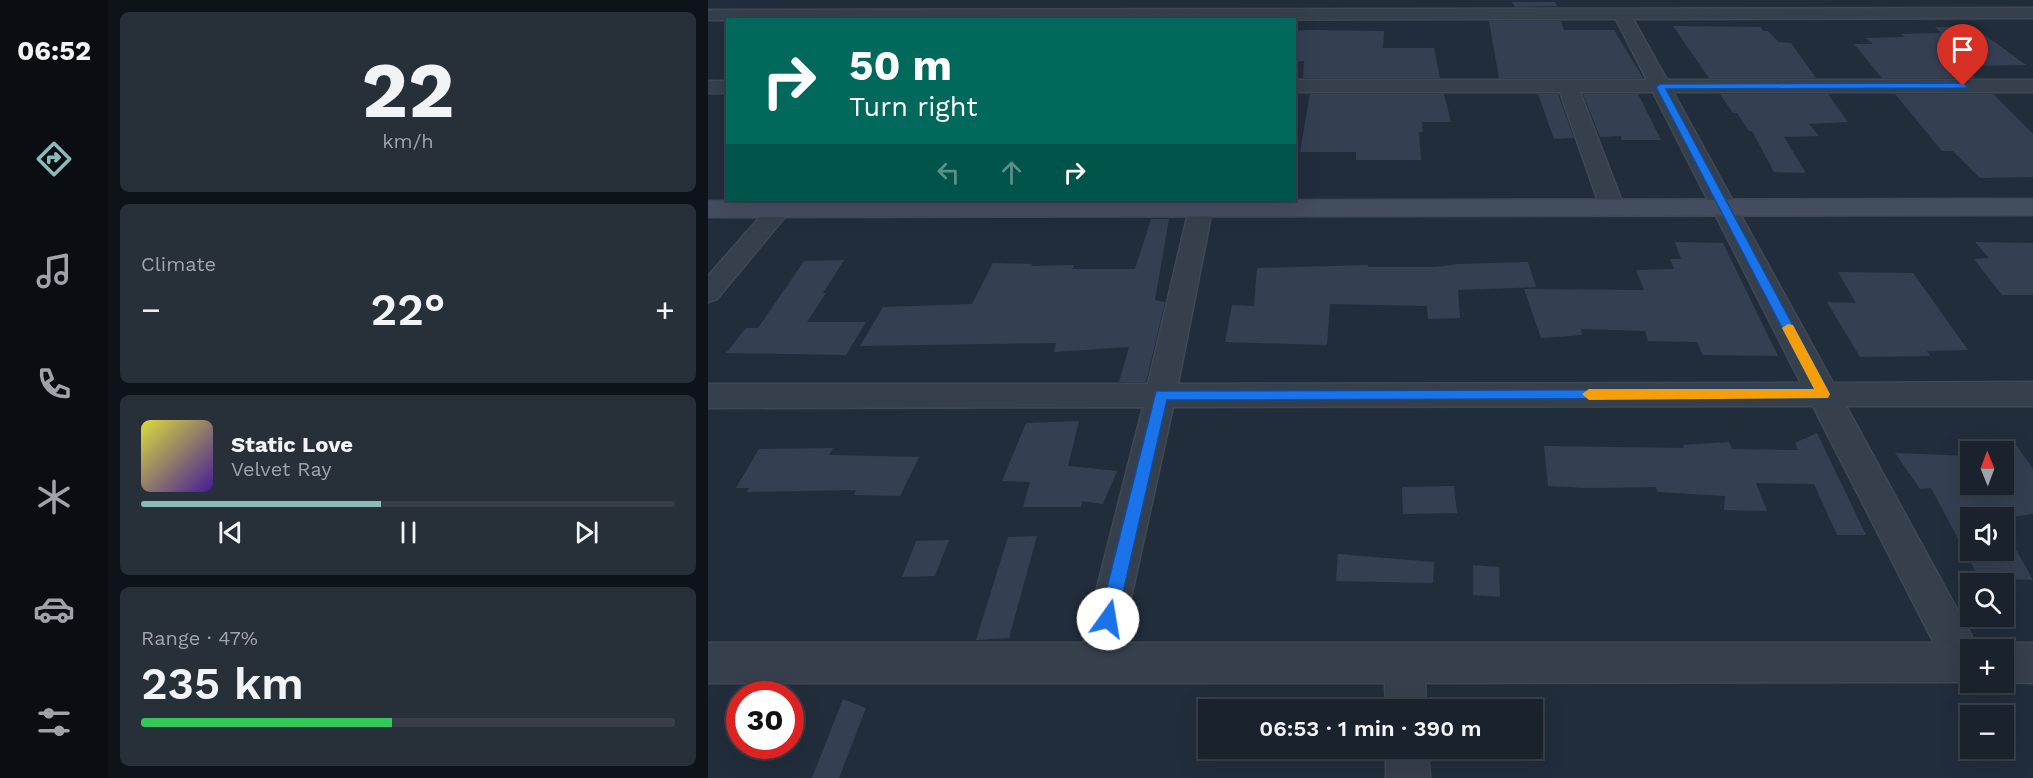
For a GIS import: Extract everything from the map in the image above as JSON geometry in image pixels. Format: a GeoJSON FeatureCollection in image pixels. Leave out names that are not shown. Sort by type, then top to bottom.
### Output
{"type":"FeatureCollection","features":[{"type":"Feature","properties":{"kind":"street"},"geometry":{"type":"LineString","coordinates":[[943,17],[958,0]]}},
{"type":"Feature","properties":{"kind":"street"},"geometry":{"type":"LineString","coordinates":[[1959,0],[1975,14]]}},
{"type":"Feature","properties":{"kind":"street"},"geometry":{"type":"LineString","coordinates":[[708,15],[1244,17],[1378,7],[1622,14],[2006,13],[2029,20]]}},
{"type":"Feature","properties":{"kind":"street"},"geometry":{"type":"LineString","coordinates":[[1622,14],[1960,648]]}},
{"type":"Feature","properties":{"kind":"street"},"geometry":{"type":"LineString","coordinates":[[1296,86],[2033,86]]}},
{"type":"Feature","properties":{"kind":"street"},"geometry":{"type":"LineString","coordinates":[[1568,86],[1612,207]]}},
{"type":"Feature","properties":{"kind":"street"},"geometry":{"type":"LineString","coordinates":[[708,87],[726,87]]}},
{"type":"Feature","properties":{"kind":"street"},"geometry":{"type":"LineString","coordinates":[[708,209],[783,204],[2033,207]]}},
{"type":"Feature","properties":{"kind":"street"},"geometry":{"type":"LineString","coordinates":[[708,293],[783,204]]}},
{"type":"Feature","properties":{"kind":"street"},"geometry":{"type":"LineString","coordinates":[[1097,664],[1161,395],[1201,204]]}},
{"type":"Feature","properties":{"kind":"street"},"geometry":{"type":"LineString","coordinates":[[708,396],[2033,394]]}},
{"type":"Feature","properties":{"kind":"street"},"geometry":{"type":"LineString","coordinates":[[708,663],[1960,663]]}},
{"type":"Feature","properties":{"kind":"street"},"geometry":{"type":"LineString","coordinates":[[1405,663],[1406,699]]}},
{"type":"Feature","properties":{"kind":"street"},"geometry":{"type":"LineString","coordinates":[[2014,663],[2033,663]]}},
{"type":"Feature","properties":{"kind":"street"},"geometry":{"type":"LineString","coordinates":[[1407,759],[1408,778]]}},
{"type":"Feature","properties":{"kind":"building"},"geometry":{"type":"Polygon","coordinates":[[[1512,2],[1555,2],[1557,6],[1515,7],[1512,2]]]}},
{"type":"Feature","properties":{"kind":"building"},"geometry":{"type":"Polygon","coordinates":[[[1489,21],[1561,21],[1564,30],[1614,30],[1643,78],[1499,78],[1489,21]]]}},
{"type":"Feature","properties":{"kind":"building"},"geometry":{"type":"Polygon","coordinates":[[[1673,26],[1761,27],[1778,42],[1791,43],[1816,78],[1709,78],[1673,26]]]}},
{"type":"Feature","properties":{"kind":"building"},"geometry":{"type":"Polygon","coordinates":[[[1935,27],[1974,27],[2026,65],[1964,66],[1976,78],[1882,78],[1854,44],[1873,44],[1866,38],[1941,33],[1935,27]]]}},
{"type":"Feature","properties":{"kind":"building"},"geometry":{"type":"Polygon","coordinates":[[[1296,31],[1384,31],[1383,48],[1434,48],[1440,78],[1303,78],[1304,61],[1296,61],[1296,31]]]}},
{"type":"Feature","properties":{"kind":"building"},"geometry":{"type":"Polygon","coordinates":[[[1310,94],[1444,94],[1451,122],[1422,122],[1423,132],[1419,132],[1421,160],[1356,160],[1356,152],[1300,152],[1310,94]]]}},
{"type":"Feature","properties":{"kind":"building"},"geometry":{"type":"Polygon","coordinates":[[[1538,94],[1558,94],[1574,138],[1554,139],[1538,94]]]}},
{"type":"Feature","properties":{"kind":"building"},"geometry":{"type":"Polygon","coordinates":[[[1583,94],[1638,94],[1661,140],[1622,140],[1621,136],[1600,137],[1583,94]]]}},
{"type":"Feature","properties":{"kind":"building"},"geometry":{"type":"Polygon","coordinates":[[[1720,94],[1828,94],[1848,122],[1809,124],[1819,136],[1784,137],[1806,173],[1774,172],[1752,131],[1749,131],[1737,113],[1733,113],[1720,94]]]}},
{"type":"Feature","properties":{"kind":"building"},"geometry":{"type":"Polygon","coordinates":[[[1895,94],[1993,94],[2033,134],[2033,177],[1980,178],[1953,151],[1942,151],[1895,94]]]}},
{"type":"Feature","properties":{"kind":"building"},"geometry":{"type":"Polygon","coordinates":[[[1151,219],[1169,219],[1155,300],[1165,302],[1146,382],[1119,382],[1129,347],[1054,352],[1056,343],[860,346],[883,307],[972,304],[993,263],[1032,264],[1031,266],[1074,265],[1072,269],[1135,269],[1151,219]]]}},
{"type":"Feature","properties":{"kind":"building"},"geometry":{"type":"Polygon","coordinates":[[[1675,242],[1723,243],[1778,356],[1703,355],[1697,342],[1648,341],[1645,331],[1581,329],[1582,335],[1541,338],[1524,289],[1644,290],[1636,270],[1674,269],[1670,259],[1681,259],[1675,242]]]}},
{"type":"Feature","properties":{"kind":"building"},"geometry":{"type":"Polygon","coordinates":[[[1975,242],[2033,243],[2033,295],[2002,295],[1974,259],[1989,258],[1975,242]]]}},
{"type":"Feature","properties":{"kind":"building"},"geometry":{"type":"Polygon","coordinates":[[[844,260],[807,322],[866,322],[846,355],[726,353],[746,328],[758,328],[804,261],[844,260]]]}},
{"type":"Feature","properties":{"kind":"building"},"geometry":{"type":"Polygon","coordinates":[[[1528,262],[1536,287],[1458,290],[1460,318],[1428,319],[1427,306],[1330,304],[1327,345],[1225,342],[1232,305],[1254,306],[1257,268],[1368,265],[1368,267],[1435,267],[1528,262]]]}},
{"type":"Feature","properties":{"kind":"building"},"geometry":{"type":"Polygon","coordinates":[[[1838,272],[1913,273],[1968,350],[1927,351],[1930,356],[1860,357],[1827,302],[1856,303],[1838,272]]]}},
{"type":"Feature","properties":{"kind":"building"},"geometry":{"type":"Polygon","coordinates":[[[1079,421],[1068,466],[1117,471],[1103,504],[1082,501],[1081,507],[1023,507],[1030,482],[1002,481],[1026,423],[1079,421]]]}},
{"type":"Feature","properties":{"kind":"building"},"geometry":{"type":"Polygon","coordinates":[[[1817,433],[1866,535],[1837,535],[1814,484],[1756,483],[1767,511],[1724,510],[1725,496],[1657,492],[1656,487],[1548,486],[1544,446],[1684,448],[1683,445],[1729,442],[1732,449],[1798,450],[1795,443],[1817,433]]]}},
{"type":"Feature","properties":{"kind":"building"},"geometry":{"type":"Polygon","coordinates":[[[2014,442],[2033,469],[2033,514],[2014,517],[2014,507],[1960,507],[1960,542],[1931,488],[1920,489],[1895,453],[1960,456],[1960,495],[2014,495],[2014,442]]]}},
{"type":"Feature","properties":{"kind":"building"},"geometry":{"type":"Polygon","coordinates":[[[833,448],[829,455],[919,457],[900,496],[854,495],[856,490],[747,492],[749,488],[736,488],[759,449],[833,448]]]}},
{"type":"Feature","properties":{"kind":"building"},"geometry":{"type":"Polygon","coordinates":[[[1454,486],[1457,513],[1403,514],[1402,487],[1454,486]]]}},
{"type":"Feature","properties":{"kind":"building"},"geometry":{"type":"Polygon","coordinates":[[[1037,536],[1009,638],[976,640],[1008,537],[1037,536]]]}},
{"type":"Feature","properties":{"kind":"building"},"geometry":{"type":"Polygon","coordinates":[[[949,540],[935,576],[902,577],[916,541],[949,540]]]}},
{"type":"Feature","properties":{"kind":"building"},"geometry":{"type":"Polygon","coordinates":[[[2014,546],[2033,580],[2014,579],[2014,573],[1976,573],[1970,561],[2014,561],[2014,546]]]}},
{"type":"Feature","properties":{"kind":"building"},"geometry":{"type":"Polygon","coordinates":[[[1338,554],[1434,562],[1433,583],[1336,581],[1338,554]]]}},
{"type":"Feature","properties":{"kind":"building"},"geometry":{"type":"Polygon","coordinates":[[[1473,565],[1499,567],[1500,597],[1473,595],[1473,565]]]}},
{"type":"Feature","properties":{"kind":"building"},"geometry":{"type":"Polygon","coordinates":[[[843,699],[866,708],[839,778],[812,778],[843,699]]]}},
{"type":"Feature","properties":{"kind":"slow traffic"},"geometry":{"type":"LineString","coordinates":[[1589,394],[1823,394],[1788,328]]}},
{"type":"Feature","properties":{"kind":"route"},"geometry":{"type":"LineString","coordinates":[[1108,619],[1161,395],[1823,394],[1660,87],[1963,86]]}}]}
